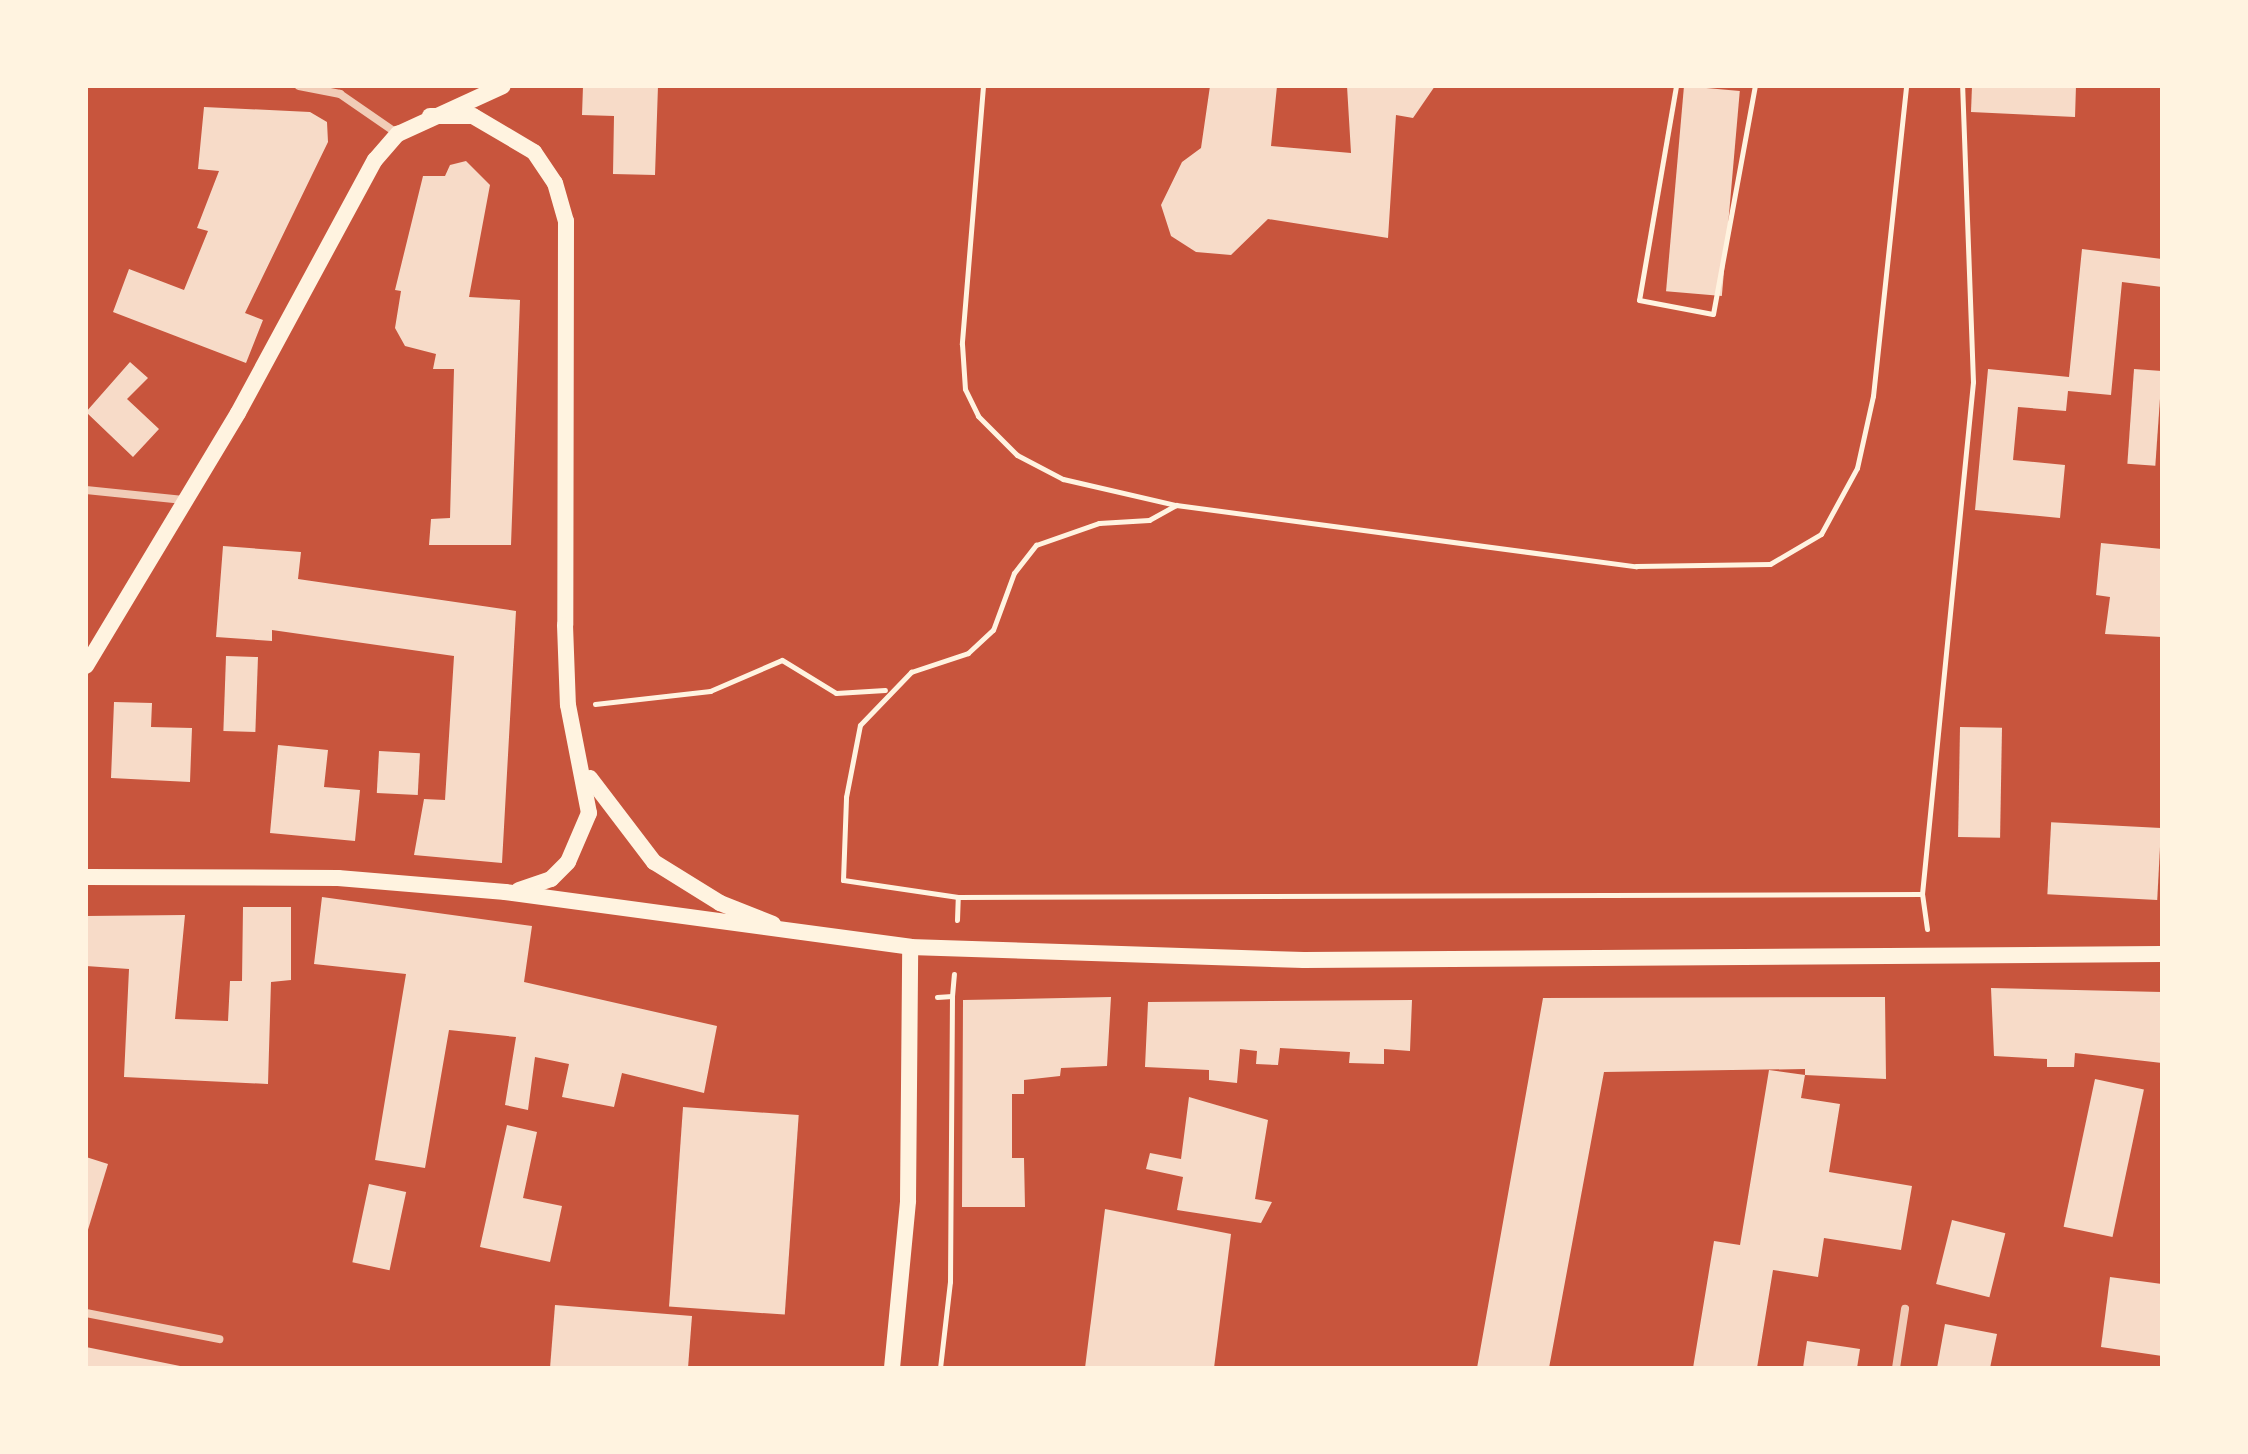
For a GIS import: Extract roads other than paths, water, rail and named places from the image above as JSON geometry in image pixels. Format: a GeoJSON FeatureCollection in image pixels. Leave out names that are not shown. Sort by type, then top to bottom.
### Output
{"type":"FeatureCollection","features":[{"type":"Feature","properties":{"kind":"main road"},"geometry":{"type":"LineString","coordinates":[[86,666],[127,588],[238,413],[351,199],[398,134],[430,116],[503,86]]}},
{"type":"Feature","properties":{"kind":"main road"},"geometry":{"type":"LineString","coordinates":[[430,116],[473,116],[534,152],[555,183],[566,221],[568,705],[589,813],[581,842],[551,879],[505,892]]}},
{"type":"Feature","properties":{"kind":"main road"},"geometry":{"type":"LineString","coordinates":[[86,640],[127,588]]}},
{"type":"Feature","properties":{"kind":"main road"},"geometry":{"type":"LineString","coordinates":[[577,751],[601,800],[654,862],[720,903],[820,937]]}},
{"type":"Feature","properties":{"kind":"main road"},"geometry":{"type":"LineString","coordinates":[[86,877],[338,878],[505,892],[910,947],[1304,960],[2162,954]]}},
{"type":"Feature","properties":{"kind":"main road"},"geometry":{"type":"LineString","coordinates":[[892,1368],[908,1201],[910,947]]}},
{"type":"Feature","properties":{"kind":"street"},"geometry":{"type":"LineString","coordinates":[[299,86],[340,94],[398,134]]}},
{"type":"Feature","properties":{"kind":"street"},"geometry":{"type":"LineString","coordinates":[[86,490],[183,500]]}},
{"type":"Feature","properties":{"kind":"street"},"geometry":{"type":"LineString","coordinates":[[1896,1368],[1905,1309]]}},
{"type":"Feature","properties":{"kind":"street"},"geometry":{"type":"LineString","coordinates":[[86,1313],[219,1339]]}}]}
